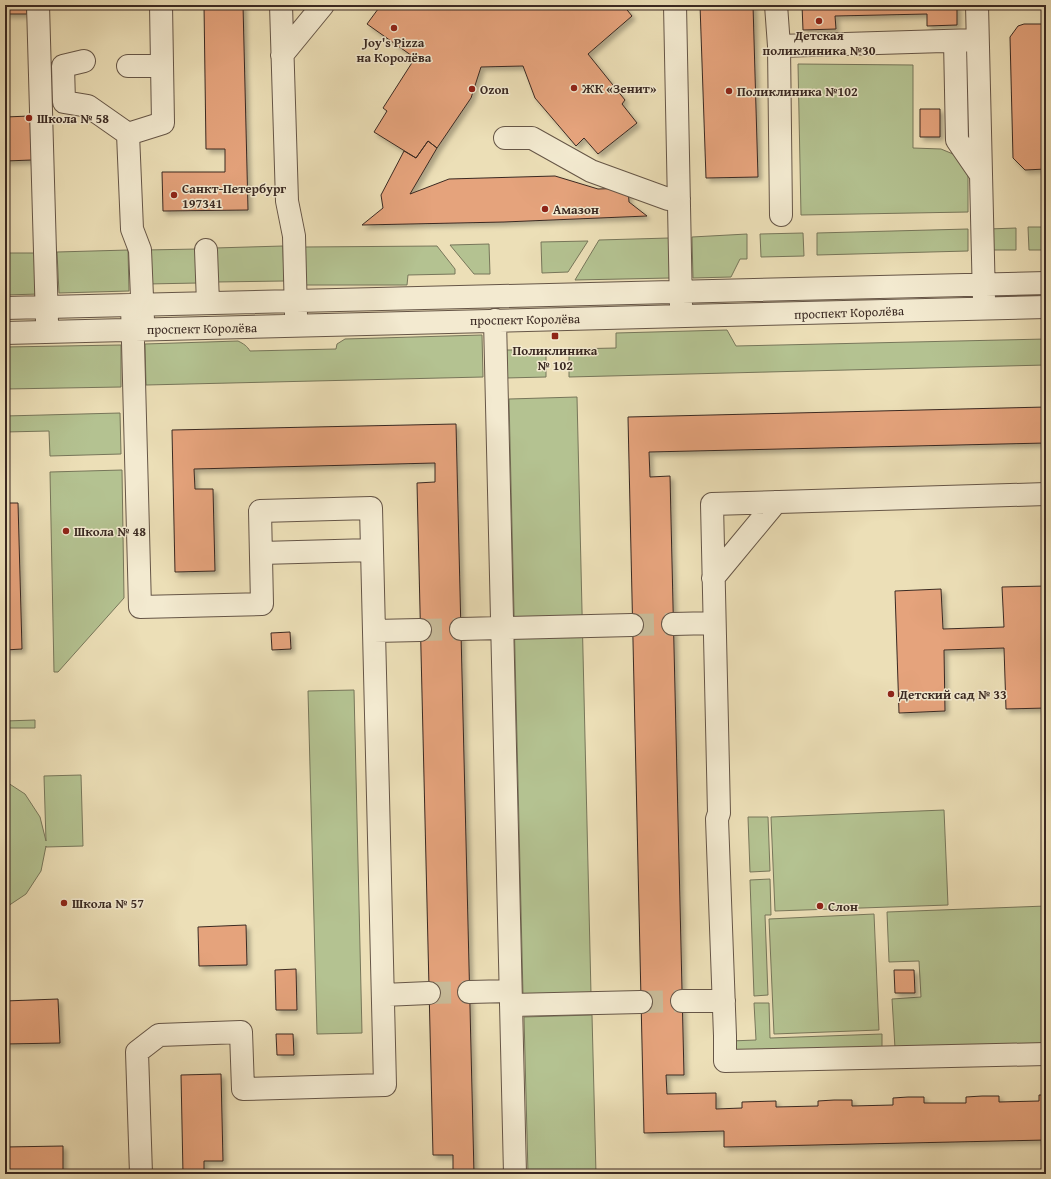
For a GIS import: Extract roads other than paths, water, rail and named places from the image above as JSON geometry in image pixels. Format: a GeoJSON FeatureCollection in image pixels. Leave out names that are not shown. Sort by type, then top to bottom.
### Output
{"type":"FeatureCollection","features":[{"type":"Feature","properties":{"kind":"street"},"geometry":{"type":"LineString","coordinates":[[38,5],[47,332]]}},
{"type":"Feature","properties":{"kind":"street"},"geometry":{"type":"LineString","coordinates":[[128,134],[164,123],[161,5]]}},
{"type":"Feature","properties":{"kind":"street"},"geometry":{"type":"LineString","coordinates":[[282,55],[323,5]]}},
{"type":"Feature","properties":{"kind":"street"},"geometry":{"type":"LineString","coordinates":[[675,5],[682,316]]}},
{"type":"Feature","properties":{"kind":"street"},"geometry":{"type":"LineString","coordinates":[[776,5],[779,46],[781,215]]}},
{"type":"Feature","properties":{"kind":"street"},"geometry":{"type":"LineString","coordinates":[[977,5],[984,308]]}},
{"type":"Feature","properties":{"kind":"street"},"geometry":{"type":"LineString","coordinates":[[284,8],[282,55],[287,201],[294,236],[296,325]]}},
{"type":"Feature","properties":{"kind":"street"},"geometry":{"type":"LineString","coordinates":[[779,46],[977,40]]}},
{"type":"Feature","properties":{"kind":"street"},"geometry":{"type":"LineString","coordinates":[[955,41],[957,140],[981,175]]}},
{"type":"Feature","properties":{"kind":"street"},"geometry":{"type":"LineString","coordinates":[[84,62],[63,66],[64,102],[88,106],[128,134]]}},
{"type":"Feature","properties":{"kind":"street"},"geometry":{"type":"LineString","coordinates":[[128,66],[162,66]]}},
{"type":"Feature","properties":{"kind":"street"},"geometry":{"type":"LineString","coordinates":[[128,134],[132,229],[140,250],[137,305],[140,607],[262,604],[260,511],[371,508],[385,1086],[243,1089],[242,1032],[159,1034],[137,1052],[140,1174]]}},
{"type":"Feature","properties":{"kind":"street"},"geometry":{"type":"LineString","coordinates":[[505,138],[532,138],[591,171],[668,199],[679,199]]}},
{"type":"Feature","properties":{"kind":"street"},"geometry":{"type":"LineString","coordinates":[[206,250],[208,303]]}},
{"type":"Feature","properties":{"kind":"street","name":"проспект Королёва"},"geometry":{"type":"LineString","coordinates":[[5,308],[1046,283]]}},
{"type":"Feature","properties":{"kind":"street","name":"проспект Королёва"},"geometry":{"type":"LineString","coordinates":[[5,333],[1046,307]]}},
{"type":"Feature","properties":{"kind":"street"},"geometry":{"type":"LineString","coordinates":[[495,320],[515,1174]]}},
{"type":"Feature","properties":{"kind":"street"},"geometry":{"type":"LineString","coordinates":[[1046,494],[712,504],[719,812],[717,818],[725,1062],[1046,1054]]}},
{"type":"Feature","properties":{"kind":"street"},"geometry":{"type":"LineString","coordinates":[[713,578],[776,502]]}},
{"type":"Feature","properties":{"kind":"street"},"geometry":{"type":"LineString","coordinates":[[261,553],[372,550]]}},
{"type":"Feature","properties":{"kind":"street"},"geometry":{"type":"LineString","coordinates":[[673,624],[714,623]]}},
{"type":"Feature","properties":{"kind":"street"},"geometry":{"type":"LineString","coordinates":[[461,629],[632,625]]}},
{"type":"Feature","properties":{"kind":"street"},"geometry":{"type":"LineString","coordinates":[[374,631],[420,630]]}},
{"type":"Feature","properties":{"kind":"street"},"geometry":{"type":"LineString","coordinates":[[469,992],[511,998],[641,1002]]}},
{"type":"Feature","properties":{"kind":"street"},"geometry":{"type":"LineString","coordinates":[[383,995],[429,993]]}},
{"type":"Feature","properties":{"kind":"street"},"geometry":{"type":"LineString","coordinates":[[682,1001],[724,1000]]}},
{"type":"Feature","properties":{"kind":"tunnel"},"geometry":{"type":"LineString","coordinates":[[632,625],[673,624]]}},
{"type":"Feature","properties":{"kind":"tunnel"},"geometry":{"type":"LineString","coordinates":[[420,630],[461,629]]}},
{"type":"Feature","properties":{"kind":"tunnel"},"geometry":{"type":"LineString","coordinates":[[429,993],[469,992]]}},
{"type":"Feature","properties":{"kind":"tunnel"},"geometry":{"type":"LineString","coordinates":[[641,1002],[682,1001]]}},
{"type":"Feature","properties":{"kind":"place","name":"Детская поликлиника №30"},"geometry":{"type":"Point","coordinates":[819,21]}},
{"type":"Feature","properties":{"kind":"place","name":"Joy's Pizza на Королёва"},"geometry":{"type":"Point","coordinates":[394,28]}},
{"type":"Feature","properties":{"kind":"place","name":"ЖК «Зенит»"},"geometry":{"type":"Point","coordinates":[574,88]}},
{"type":"Feature","properties":{"kind":"place","name":"Ozon"},"geometry":{"type":"Point","coordinates":[472,89]}},
{"type":"Feature","properties":{"kind":"place","name":"Поликлиника №102"},"geometry":{"type":"Point","coordinates":[729,91]}},
{"type":"Feature","properties":{"kind":"place","name":"Школа № 58"},"geometry":{"type":"Point","coordinates":[29,118]}},
{"type":"Feature","properties":{"kind":"place","name":"Санкт-Петербург 197341"},"geometry":{"type":"Point","coordinates":[174,195]}},
{"type":"Feature","properties":{"kind":"place","name":"Амазон"},"geometry":{"type":"Point","coordinates":[545,209]}},
{"type":"Feature","properties":{"kind":"place","name":"Поликлиника № 102"},"geometry":{"type":"Point","coordinates":[555,336]}},
{"type":"Feature","properties":{"kind":"place","name":"Школа № 48"},"geometry":{"type":"Point","coordinates":[66,531]}},
{"type":"Feature","properties":{"kind":"place","name":"Детский сад № 33"},"geometry":{"type":"Point","coordinates":[891,694]}},
{"type":"Feature","properties":{"kind":"place","name":"Школа № 57"},"geometry":{"type":"Point","coordinates":[64,903]}},
{"type":"Feature","properties":{"kind":"place","name":"Слон"},"geometry":{"type":"Point","coordinates":[820,906]}}]}
